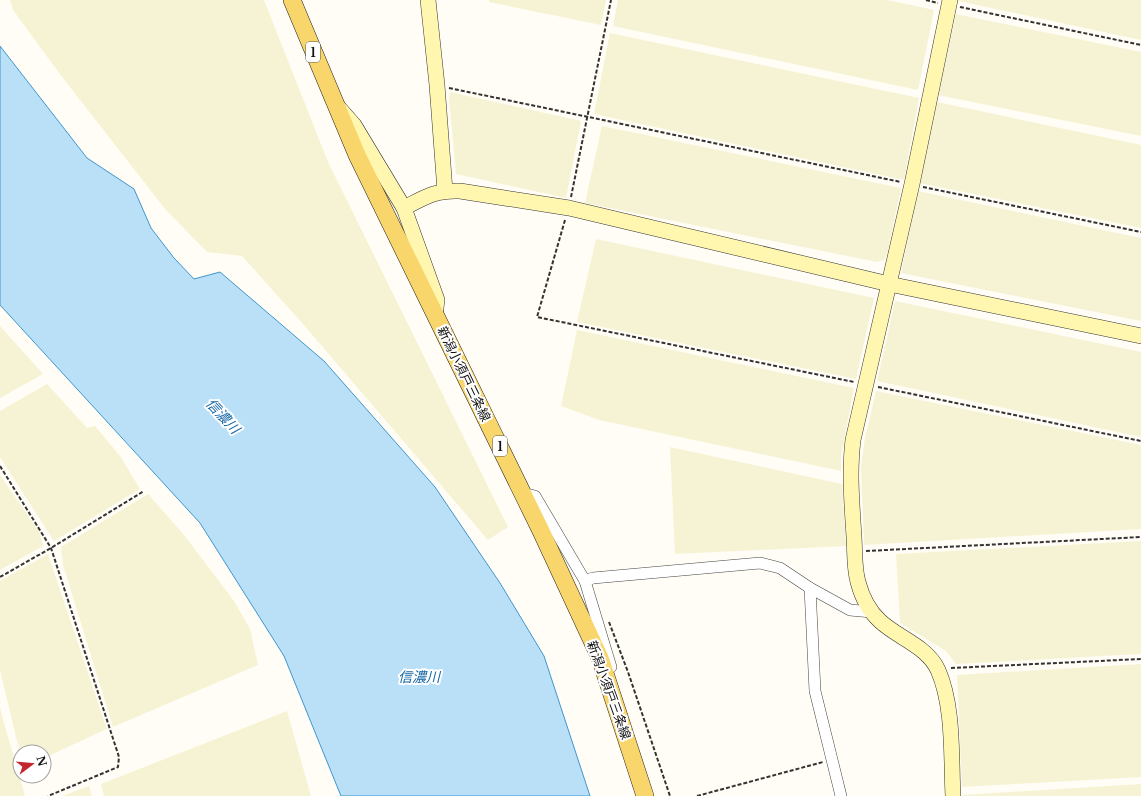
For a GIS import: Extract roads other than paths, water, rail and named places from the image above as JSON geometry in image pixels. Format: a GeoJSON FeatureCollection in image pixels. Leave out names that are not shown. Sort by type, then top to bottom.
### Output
{"type":"FeatureCollection","features":[{"type":"Feature","properties":{"kind":"main road","name":"新潟小須戸三条線"},"geometry":{"type":"LineString","coordinates":[[292,0],[357,155],[522,493],[600,658],[645,796]]}},
{"type":"Feature","properties":{"kind":"street"},"geometry":{"type":"LineString","coordinates":[[428,0],[437,85],[445,190]]}},
{"type":"Feature","properties":{"kind":"street"},"geometry":{"type":"LineString","coordinates":[[949,2],[912,184],[853,440],[850,484],[858,581],[863,596],[872,612],[886,626],[923,651],[938,669],[947,700],[953,796]]}},
{"type":"Feature","properties":{"kind":"street"},"geometry":{"type":"LineString","coordinates":[[335,104],[354,125],[404,208],[437,300],[435,314]]}},
{"type":"Feature","properties":{"kind":"street"},"geometry":{"type":"LineString","coordinates":[[404,208],[427,196],[445,190],[569,208],[889,284],[1141,336]]}},
{"type":"Feature","properties":{"kind":"street"},"geometry":{"type":"LineString","coordinates":[[522,493],[535,496],[585,581],[616,683],[613,699]]}},
{"type":"Feature","properties":{"kind":"street"},"geometry":{"type":"LineString","coordinates":[[585,581],[593,578],[760,563],[780,568],[810,588],[850,610],[872,612]]}},
{"type":"Feature","properties":{"kind":"street"},"geometry":{"type":"LineString","coordinates":[[810,588],[815,691],[841,796]]}},
{"type":"Feature","properties":{"kind":"water","name":"信濃川"},"geometry":{"type":"Polygon","coordinates":[[[0,46],[87,158],[134,189],[151,228],[174,258],[194,279],[220,272],[324,361],[435,487],[500,583],[544,656],[590,796],[341,796],[284,656],[200,523],[0,305],[0,46]]]}}]}
